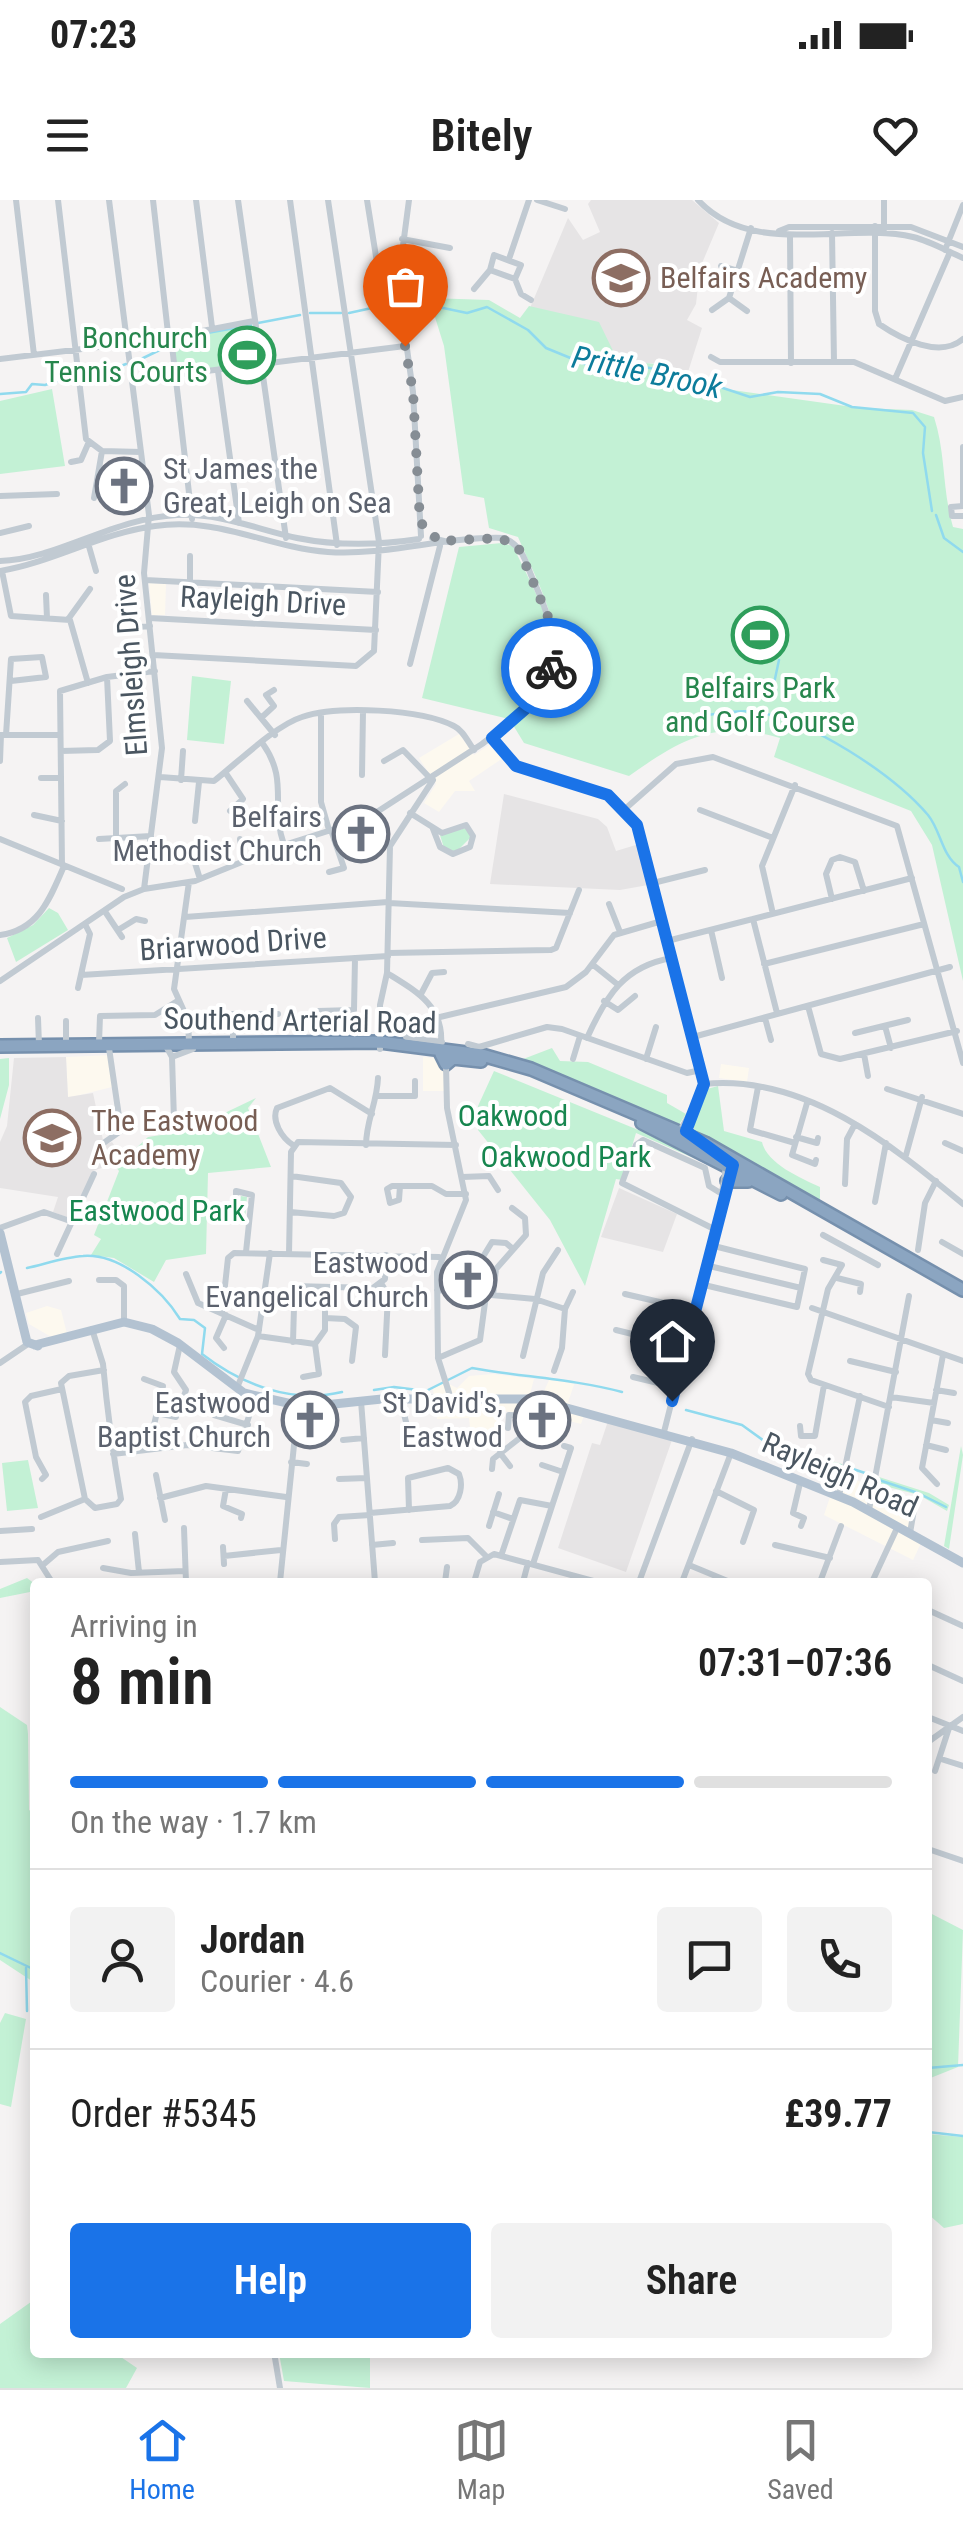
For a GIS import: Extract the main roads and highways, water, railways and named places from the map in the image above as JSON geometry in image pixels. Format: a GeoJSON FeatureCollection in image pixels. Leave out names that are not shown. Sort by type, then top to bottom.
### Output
{"type":"FeatureCollection","features":[{"type":"Feature","properties":{"kind":"highway","name":"Southend Arterial Road"},"geometry":{"type":"LineString","coordinates":[[0,1048],[66,1044],[169,1049],[233,1042],[439,1047],[510,1063],[685,1129],[706,1149]]}},
{"type":"Feature","properties":{"kind":"highway","name":"Southend Arterial Road"},"geometry":{"type":"LineString","coordinates":[[0,1048],[104,1045]]}},
{"type":"Feature","properties":{"kind":"highway","name":"Southend Arterial Road"},"geometry":{"type":"LineString","coordinates":[[191,1045],[380,1046],[443,1051],[452,1058],[481,1061],[606,1106],[706,1149]]}},
{"type":"Feature","properties":{"kind":"highway"},"geometry":{"type":"LineString","coordinates":[[685,1129],[682,1136],[726,1173],[963,1293]]}},
{"type":"Feature","properties":{"kind":"highway"},"geometry":{"type":"LineString","coordinates":[[706,1149],[726,1173],[778,1192]]}},
{"type":"Feature","properties":{"kind":"highway"},"geometry":{"type":"LineString","coordinates":[[706,1149],[726,1173],[778,1192],[963,1293]]}},
{"type":"Feature","properties":{"kind":"main road","name":"Rayleigh Road"},"geometry":{"type":"LineString","coordinates":[[0,1230],[32,1345],[124,1322],[152,1329],[180,1344],[237,1390],[298,1406],[400,1399],[532,1398],[730,1452],[870,1510],[963,1564]]}},
{"type":"Feature","properties":{"kind":"waterway","name":"Prittle Brook"},"geometry":{"type":"LineString","coordinates":[[410,301],[467,313],[487,307],[528,330],[546,348],[590,366],[639,366],[681,374],[750,397],[778,392],[820,394],[852,407],[913,413],[925,427],[923,453],[932,511]]}},
{"type":"Feature","properties":{"kind":"waterway","name":"Prittle Brook"},"geometry":{"type":"LineString","coordinates":[[349,313],[390,304]]}},
{"type":"Feature","properties":{"kind":"waterway","name":"Prittle Brook"},"geometry":{"type":"LineString","coordinates":[[310,313],[341,313]]}},
{"type":"Feature","properties":{"kind":"waterway","name":"Prittle Brook"},"geometry":{"type":"LineString","coordinates":[[258,323],[300,315]]}},
{"type":"Feature","properties":{"kind":"waterway","name":"Prittle Brook"},"geometry":{"type":"LineString","coordinates":[[191,336],[251,325]]}},
{"type":"Feature","properties":{"kind":"waterway","name":"Prittle Brook"},"geometry":{"type":"LineString","coordinates":[[176,345],[183,338]]}},
{"type":"Feature","properties":{"kind":"waterway","name":"Prittle Brook"},"geometry":{"type":"LineString","coordinates":[[137,361],[168,346]]}},
{"type":"Feature","properties":{"kind":"waterway","name":"Prittle Brook"},"geometry":{"type":"LineString","coordinates":[[84,374],[102,373],[126,364]]}},
{"type":"Feature","properties":{"kind":"waterway","name":"Prittle Brook"},"geometry":{"type":"LineString","coordinates":[[0,394],[26,392],[32,384],[45,385],[75,375]]}},
{"type":"Feature","properties":{"kind":"waterway","name":"Prittle Brook"},"geometry":{"type":"LineString","coordinates":[[936,515],[944,538],[963,552]]}},
{"type":"Feature","properties":{"kind":"waterway"},"geometry":{"type":"LineString","coordinates":[[773,688],[779,660]]}},
{"type":"Feature","properties":{"kind":"waterway"},"geometry":{"type":"LineString","coordinates":[[678,719],[756,712],[800,725],[849,751],[894,783],[928,815],[959,867],[963,882]]}},
{"type":"Feature","properties":{"kind":"waterway"},"geometry":{"type":"LineString","coordinates":[[27,1268],[83,1256],[111,1260],[151,1286],[180,1319],[194,1320],[205,1328],[202,1354],[234,1375],[286,1393],[342,1392]]}},
{"type":"Feature","properties":{"kind":"waterway"},"geometry":{"type":"LineString","coordinates":[[374,1390],[394,1387],[426,1391],[472,1368],[622,1392]]}},
{"type":"Feature","properties":{"kind":"waterway"},"geometry":{"type":"LineString","coordinates":[[686,1410],[742,1425],[767,1443],[809,1459]]}},
{"type":"Feature","properties":{"kind":"waterway"},"geometry":{"type":"LineString","coordinates":[[811,1460],[841,1466]]}},
{"type":"Feature","properties":{"kind":"waterway"},"geometry":{"type":"LineString","coordinates":[[847,1467],[871,1475]]}},
{"type":"Feature","properties":{"kind":"waterway"},"geometry":{"type":"LineString","coordinates":[[879,1480],[918,1493]]}},
{"type":"Feature","properties":{"kind":"waterway"},"geometry":{"type":"LineString","coordinates":[[920,1494],[946,1507]]}},
{"type":"Feature","properties":{"kind":"waterway"},"geometry":{"type":"LineString","coordinates":[[0,1953],[30,1968]]}},
{"type":"Feature","properties":{"kind":"waterway"},"geometry":{"type":"LineString","coordinates":[[26,1968],[27,2011]]}},
{"type":"Feature","properties":{"kind":"waterway"},"geometry":{"type":"LineString","coordinates":[[932,2068],[963,2065]]}},
{"type":"Feature","properties":{"kind":"waterway"},"geometry":{"type":"LineString","coordinates":[[932,2132],[963,2136]]}},
{"type":"Feature","properties":{"kind":"place","name":"Belfairs Academy"},"geometry":{"type":"Point","coordinates":[621,278]}},
{"type":"Feature","properties":{"kind":"place","name":"Bonchurch Tennis Courts"},"geometry":{"type":"Point","coordinates":[247,355]}},
{"type":"Feature","properties":{"kind":"place","name":"St James the Great, Leigh on Sea"},"geometry":{"type":"Point","coordinates":[124,486]}},
{"type":"Feature","properties":{"kind":"place","name":"Belfairs Park and Golf Course"},"geometry":{"type":"Point","coordinates":[760,635]}},
{"type":"Feature","properties":{"kind":"place","name":"Belfairs Methodist Church"},"geometry":{"type":"Point","coordinates":[361,834]}},
{"type":"Feature","properties":{"kind":"place","name":"The Eastwood Academy"},"geometry":{"type":"Point","coordinates":[52,1138]}},
{"type":"Feature","properties":{"kind":"place","name":"Eastwood Evangelical Church"},"geometry":{"type":"Point","coordinates":[468,1280]}},
{"type":"Feature","properties":{"kind":"place","name":"Eastwood Baptist Church"},"geometry":{"type":"Point","coordinates":[310,1420]}},
{"type":"Feature","properties":{"kind":"place","name":"St David's, Eastwod"},"geometry":{"type":"Point","coordinates":[542,1420]}},
{"type":"Feature","properties":{"kind":"park label","name":"Oakwood"},"geometry":{"type":"Point","coordinates":[513,1116]}},
{"type":"Feature","properties":{"kind":"park label","name":"Oakwood Park"},"geometry":{"type":"Point","coordinates":[566,1157]}},
{"type":"Feature","properties":{"kind":"park label","name":"Eastwood Park"},"geometry":{"type":"Point","coordinates":[157,1211]}}]}
